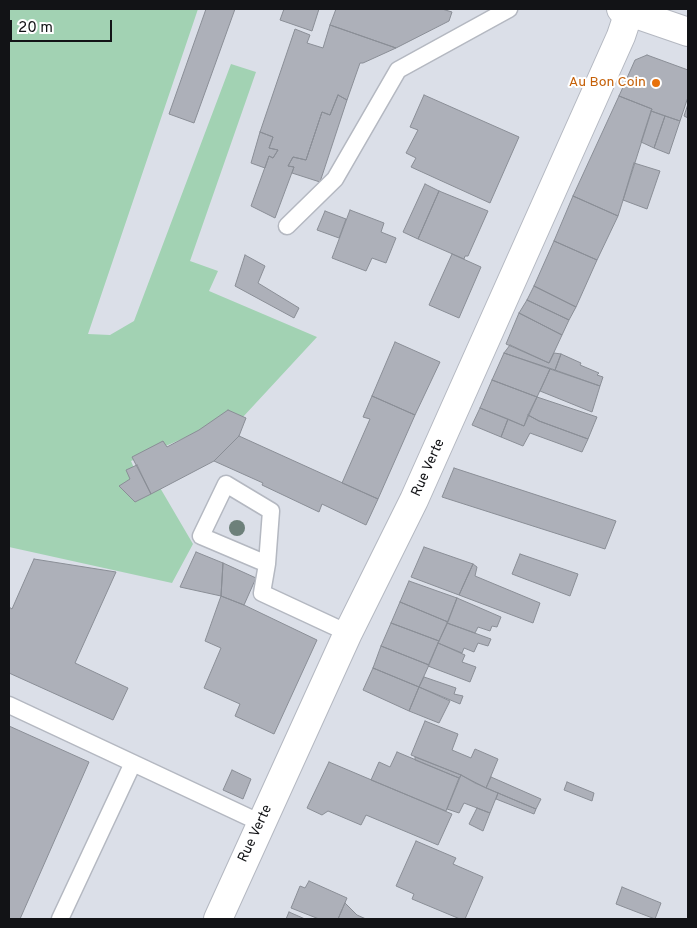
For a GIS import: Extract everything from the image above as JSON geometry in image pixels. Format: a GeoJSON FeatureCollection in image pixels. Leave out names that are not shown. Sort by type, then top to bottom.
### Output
{"type":"FeatureCollection","features":[{"type":"Feature","properties":{"kind":"street"},"geometry":{"type":"LineString","coordinates":[[627,10],[688,32]]}},
{"type":"Feature","properties":{"kind":"street","name":"Rue Verte"},"geometry":{"type":"LineString","coordinates":[[218,919],[348,633],[414,500],[617,45],[627,10]]}},
{"type":"Feature","properties":{"kind":"lane"},"geometry":{"type":"LineString","coordinates":[[287,226],[335,179],[398,70],[509,9]]}},
{"type":"Feature","properties":{"kind":"lane"},"geometry":{"type":"LineString","coordinates":[[267,564],[201,536],[226,484],[271,512],[267,564],[262,593],[348,633]]}},
{"type":"Feature","properties":{"kind":"lane"},"geometry":{"type":"LineString","coordinates":[[9,705],[262,823]]}},
{"type":"Feature","properties":{"kind":"lane"},"geometry":{"type":"LineString","coordinates":[[60,919],[133,763]]}},
{"type":"Feature","properties":{"kind":"green space"},"geometry":{"type":"Polygon","coordinates":[[[9,9],[198,9],[88,334],[110,335],[134,321],[231,64],[256,72],[190,261],[218,271],[209,291],[317,337],[230,431],[191,435],[131,461],[138,477],[159,486],[193,544],[172,583],[9,547],[9,9]]]}},
{"type":"Feature","properties":{"kind":"building"},"geometry":{"type":"Polygon","coordinates":[[[206,9],[235,9],[194,123],[169,114],[206,9]]]}},
{"type":"Feature","properties":{"kind":"building"},"geometry":{"type":"Polygon","coordinates":[[[284,9],[319,9],[312,31],[280,20],[284,9]]]}},
{"type":"Feature","properties":{"kind":"building"},"geometry":{"type":"Polygon","coordinates":[[[336,9],[442,9],[452,12],[449,21],[396,48],[330,25],[336,9]]]}},
{"type":"Feature","properties":{"kind":"building"},"geometry":{"type":"Polygon","coordinates":[[[330,25],[396,48],[360,63],[347,100],[338,95],[330,115],[322,112],[306,160],[293,157],[288,166],[294,167],[275,218],[251,206],[269,156],[273,158],[278,150],[269,148],[273,137],[260,132],[295,29],[310,35],[307,43],[323,48],[330,25]]]}},
{"type":"Feature","properties":{"kind":"building","name":"Au Bon Coin"},"geometry":{"type":"Polygon","coordinates":[[[647,55],[688,70],[688,97],[680,121],[651,111],[652,109],[619,96],[635,60],[647,55]]]}},
{"type":"Feature","properties":{"kind":"building"},"geometry":{"type":"Polygon","coordinates":[[[338,95],[347,100],[320,182],[292,173],[294,167],[288,166],[293,157],[306,160],[322,112],[330,115],[338,95]]]}},
{"type":"Feature","properties":{"kind":"building"},"geometry":{"type":"Polygon","coordinates":[[[424,95],[519,137],[490,203],[411,167],[416,158],[406,153],[418,130],[410,127],[424,95]]]}},
{"type":"Feature","properties":{"kind":"building"},"geometry":{"type":"Polygon","coordinates":[[[619,96],[652,109],[618,216],[573,196],[619,96]]]}},
{"type":"Feature","properties":{"kind":"building"},"geometry":{"type":"Polygon","coordinates":[[[688,104],[688,118],[684,116],[688,104]]]}},
{"type":"Feature","properties":{"kind":"building"},"geometry":{"type":"Polygon","coordinates":[[[651,111],[665,116],[654,148],[641,142],[651,111]]]}},
{"type":"Feature","properties":{"kind":"building"},"geometry":{"type":"Polygon","coordinates":[[[665,116],[680,121],[669,154],[654,148],[665,116]]]}},
{"type":"Feature","properties":{"kind":"building"},"geometry":{"type":"Polygon","coordinates":[[[260,132],[273,137],[269,148],[278,150],[273,158],[269,156],[265,168],[251,163],[260,132]]]}},
{"type":"Feature","properties":{"kind":"building"},"geometry":{"type":"Polygon","coordinates":[[[634,163],[660,171],[647,209],[623,200],[634,163]]]}},
{"type":"Feature","properties":{"kind":"building"},"geometry":{"type":"Polygon","coordinates":[[[425,184],[439,191],[418,239],[403,232],[425,184]]]}},
{"type":"Feature","properties":{"kind":"building"},"geometry":{"type":"Polygon","coordinates":[[[439,191],[488,211],[468,256],[465,256],[464,259],[418,239],[439,191]]]}},
{"type":"Feature","properties":{"kind":"building"},"geometry":{"type":"Polygon","coordinates":[[[573,196],[618,216],[597,260],[554,241],[573,196]]]}},
{"type":"Feature","properties":{"kind":"building"},"geometry":{"type":"Polygon","coordinates":[[[350,210],[384,223],[381,232],[396,238],[386,263],[372,258],[366,271],[332,258],[350,210]]]}},
{"type":"Feature","properties":{"kind":"building"},"geometry":{"type":"Polygon","coordinates":[[[325,211],[346,219],[339,238],[317,230],[325,211]]]}},
{"type":"Feature","properties":{"kind":"building"},"geometry":{"type":"Polygon","coordinates":[[[554,241],[597,260],[576,307],[534,286],[554,241]]]}},
{"type":"Feature","properties":{"kind":"building"},"geometry":{"type":"Polygon","coordinates":[[[452,254],[481,267],[459,318],[429,305],[452,254]]]}},
{"type":"Feature","properties":{"kind":"building"},"geometry":{"type":"Polygon","coordinates":[[[245,255],[265,266],[258,283],[299,308],[294,318],[235,286],[245,255]]]}},
{"type":"Feature","properties":{"kind":"building"},"geometry":{"type":"Polygon","coordinates":[[[534,286],[576,307],[569,320],[527,300],[534,286]]]}},
{"type":"Feature","properties":{"kind":"building"},"geometry":{"type":"Polygon","coordinates":[[[527,300],[569,320],[562,335],[519,313],[527,300]]]}},
{"type":"Feature","properties":{"kind":"building"},"geometry":{"type":"Polygon","coordinates":[[[519,313],[562,335],[549,363],[506,344],[519,313]]]}},
{"type":"Feature","properties":{"kind":"building"},"geometry":{"type":"Polygon","coordinates":[[[395,342],[440,362],[415,415],[372,396],[395,342]]]}},
{"type":"Feature","properties":{"kind":"building"},"geometry":{"type":"Polygon","coordinates":[[[510,345],[549,363],[554,353],[561,354],[555,370],[504,353],[510,345]]]}},
{"type":"Feature","properties":{"kind":"building"},"geometry":{"type":"Polygon","coordinates":[[[504,353],[550,369],[537,397],[492,380],[504,353]]]}},
{"type":"Feature","properties":{"kind":"building"},"geometry":{"type":"Polygon","coordinates":[[[561,354],[599,373],[597,375],[603,377],[600,386],[555,370],[561,354]]]}},
{"type":"Feature","properties":{"kind":"building"},"geometry":{"type":"Polygon","coordinates":[[[550,369],[600,386],[592,412],[540,391],[550,369]]]}},
{"type":"Feature","properties":{"kind":"building"},"geometry":{"type":"Polygon","coordinates":[[[492,380],[537,397],[524,426],[480,408],[492,380]]]}},
{"type":"Feature","properties":{"kind":"building"},"geometry":{"type":"Polygon","coordinates":[[[372,396],[415,415],[378,499],[342,483],[370,419],[363,417],[372,396]]]}},
{"type":"Feature","properties":{"kind":"building"},"geometry":{"type":"Polygon","coordinates":[[[537,397],[597,417],[588,439],[528,415],[537,397]]]}},
{"type":"Feature","properties":{"kind":"building"},"geometry":{"type":"Polygon","coordinates":[[[480,408],[508,419],[501,437],[472,425],[480,408]]]}},
{"type":"Feature","properties":{"kind":"building"},"geometry":{"type":"Polygon","coordinates":[[[228,410],[246,418],[239,436],[214,461],[151,494],[132,457],[163,441],[167,447],[199,430],[228,410]]]}},
{"type":"Feature","properties":{"kind":"building"},"geometry":{"type":"Polygon","coordinates":[[[528,415],[588,439],[582,452],[530,433],[523,446],[501,437],[508,419],[524,426],[528,415]]]}},
{"type":"Feature","properties":{"kind":"building"},"geometry":{"type":"Polygon","coordinates":[[[239,436],[378,499],[366,525],[322,504],[319,512],[262,485],[263,483],[214,461],[239,436]]]}},
{"type":"Feature","properties":{"kind":"building"},"geometry":{"type":"Polygon","coordinates":[[[137,465],[151,494],[135,502],[119,486],[130,479],[126,470],[137,465]]]}},
{"type":"Feature","properties":{"kind":"building"},"geometry":{"type":"Polygon","coordinates":[[[454,468],[616,521],[605,549],[442,497],[454,468]]]}},
{"type":"Feature","properties":{"kind":"building"},"geometry":{"type":"Polygon","coordinates":[[[424,547],[473,564],[459,595],[411,577],[424,547]]]}},
{"type":"Feature","properties":{"kind":"building"},"geometry":{"type":"Polygon","coordinates":[[[196,552],[223,563],[221,596],[180,587],[196,552]]]}},
{"type":"Feature","properties":{"kind":"building"},"geometry":{"type":"Polygon","coordinates":[[[520,554],[578,574],[570,596],[512,574],[520,554]]]}},
{"type":"Feature","properties":{"kind":"building"},"geometry":{"type":"Polygon","coordinates":[[[34,559],[116,572],[75,663],[128,688],[113,720],[9,673],[9,607],[12,609],[34,559]]]}},
{"type":"Feature","properties":{"kind":"building"},"geometry":{"type":"Polygon","coordinates":[[[223,563],[256,578],[244,605],[221,596],[223,563]]]}},
{"type":"Feature","properties":{"kind":"building"},"geometry":{"type":"Polygon","coordinates":[[[473,564],[477,567],[475,576],[540,603],[533,623],[459,595],[473,564]]]}},
{"type":"Feature","properties":{"kind":"building"},"geometry":{"type":"Polygon","coordinates":[[[409,581],[457,598],[448,622],[400,602],[409,581]]]}},
{"type":"Feature","properties":{"kind":"building"},"geometry":{"type":"Polygon","coordinates":[[[221,596],[317,640],[274,734],[235,716],[240,704],[204,688],[221,648],[205,641],[221,596]]]}},
{"type":"Feature","properties":{"kind":"building"},"geometry":{"type":"Polygon","coordinates":[[[457,598],[501,617],[497,627],[492,626],[490,631],[478,627],[475,633],[447,623],[457,598]]]}},
{"type":"Feature","properties":{"kind":"building"},"geometry":{"type":"Polygon","coordinates":[[[400,602],[448,622],[439,641],[391,623],[400,602]]]}},
{"type":"Feature","properties":{"kind":"building"},"geometry":{"type":"Polygon","coordinates":[[[391,623],[439,641],[429,665],[381,646],[391,623]]]}},
{"type":"Feature","properties":{"kind":"building"},"geometry":{"type":"Polygon","coordinates":[[[447,623],[491,639],[488,646],[478,643],[474,652],[464,648],[462,653],[438,643],[447,623]]]}},
{"type":"Feature","properties":{"kind":"building"},"geometry":{"type":"Polygon","coordinates":[[[438,643],[465,655],[462,662],[476,667],[470,682],[428,666],[438,643]]]}},
{"type":"Feature","properties":{"kind":"building"},"geometry":{"type":"Polygon","coordinates":[[[381,646],[429,665],[419,687],[373,668],[381,646]]]}},
{"type":"Feature","properties":{"kind":"building"},"geometry":{"type":"Polygon","coordinates":[[[373,668],[419,687],[409,711],[363,690],[373,668]]]}},
{"type":"Feature","properties":{"kind":"building"},"geometry":{"type":"Polygon","coordinates":[[[424,677],[456,688],[454,694],[463,696],[460,704],[419,687],[424,677]]]}},
{"type":"Feature","properties":{"kind":"building"},"geometry":{"type":"Polygon","coordinates":[[[419,687],[450,701],[439,723],[409,711],[419,687]]]}},
{"type":"Feature","properties":{"kind":"building"},"geometry":{"type":"Polygon","coordinates":[[[425,721],[458,734],[452,750],[471,758],[475,749],[498,759],[486,788],[461,775],[411,755],[425,721]]]}},
{"type":"Feature","properties":{"kind":"building"},"geometry":{"type":"Polygon","coordinates":[[[9,726],[89,762],[20,919],[9,919],[9,726]]]}},
{"type":"Feature","properties":{"kind":"building"},"geometry":{"type":"Polygon","coordinates":[[[397,752],[459,778],[446,811],[371,780],[379,762],[390,767],[397,752]]]}},
{"type":"Feature","properties":{"kind":"building"},"geometry":{"type":"Polygon","coordinates":[[[415,757],[461,775],[459,778],[415,760],[415,757]]]}},
{"type":"Feature","properties":{"kind":"building"},"geometry":{"type":"Polygon","coordinates":[[[329,762],[452,814],[438,845],[366,815],[361,825],[328,811],[322,815],[307,808],[329,762]]]}},
{"type":"Feature","properties":{"kind":"building"},"geometry":{"type":"Polygon","coordinates":[[[232,770],[251,779],[243,799],[223,790],[232,770]]]}},
{"type":"Feature","properties":{"kind":"building"},"geometry":{"type":"Polygon","coordinates":[[[461,775],[498,793],[490,813],[464,803],[459,813],[447,809],[461,775]]]}},
{"type":"Feature","properties":{"kind":"building"},"geometry":{"type":"Polygon","coordinates":[[[491,777],[541,799],[536,809],[486,788],[491,777]]]}},
{"type":"Feature","properties":{"kind":"building"},"geometry":{"type":"Polygon","coordinates":[[[567,782],[594,793],[592,801],[564,790],[567,782]]]}},
{"type":"Feature","properties":{"kind":"building"},"geometry":{"type":"Polygon","coordinates":[[[498,793],[536,809],[534,814],[496,799],[498,793]]]}},
{"type":"Feature","properties":{"kind":"building"},"geometry":{"type":"Polygon","coordinates":[[[477,808],[490,813],[483,831],[469,824],[477,808]]]}},
{"type":"Feature","properties":{"kind":"building"},"geometry":{"type":"Polygon","coordinates":[[[416,841],[456,858],[453,864],[483,877],[465,919],[460,919],[412,899],[414,894],[396,886],[416,841]]]}},
{"type":"Feature","properties":{"kind":"building"},"geometry":{"type":"Polygon","coordinates":[[[309,881],[347,898],[338,919],[319,919],[291,908],[300,886],[305,888],[309,881]]]}},
{"type":"Feature","properties":{"kind":"building"},"geometry":{"type":"Polygon","coordinates":[[[622,887],[661,903],[655,919],[616,904],[622,887]]]}},
{"type":"Feature","properties":{"kind":"building"},"geometry":{"type":"Polygon","coordinates":[[[345,903],[357,915],[366,919],[338,919],[345,903]]]}},
{"type":"Feature","properties":{"kind":"building"},"geometry":{"type":"Polygon","coordinates":[[[289,912],[305,919],[286,919],[289,912]]]}},
{"type":"Feature","properties":{"kind":"place","name":"Au Bon Coin"},"geometry":{"type":"Point","coordinates":[656,83]}}]}
